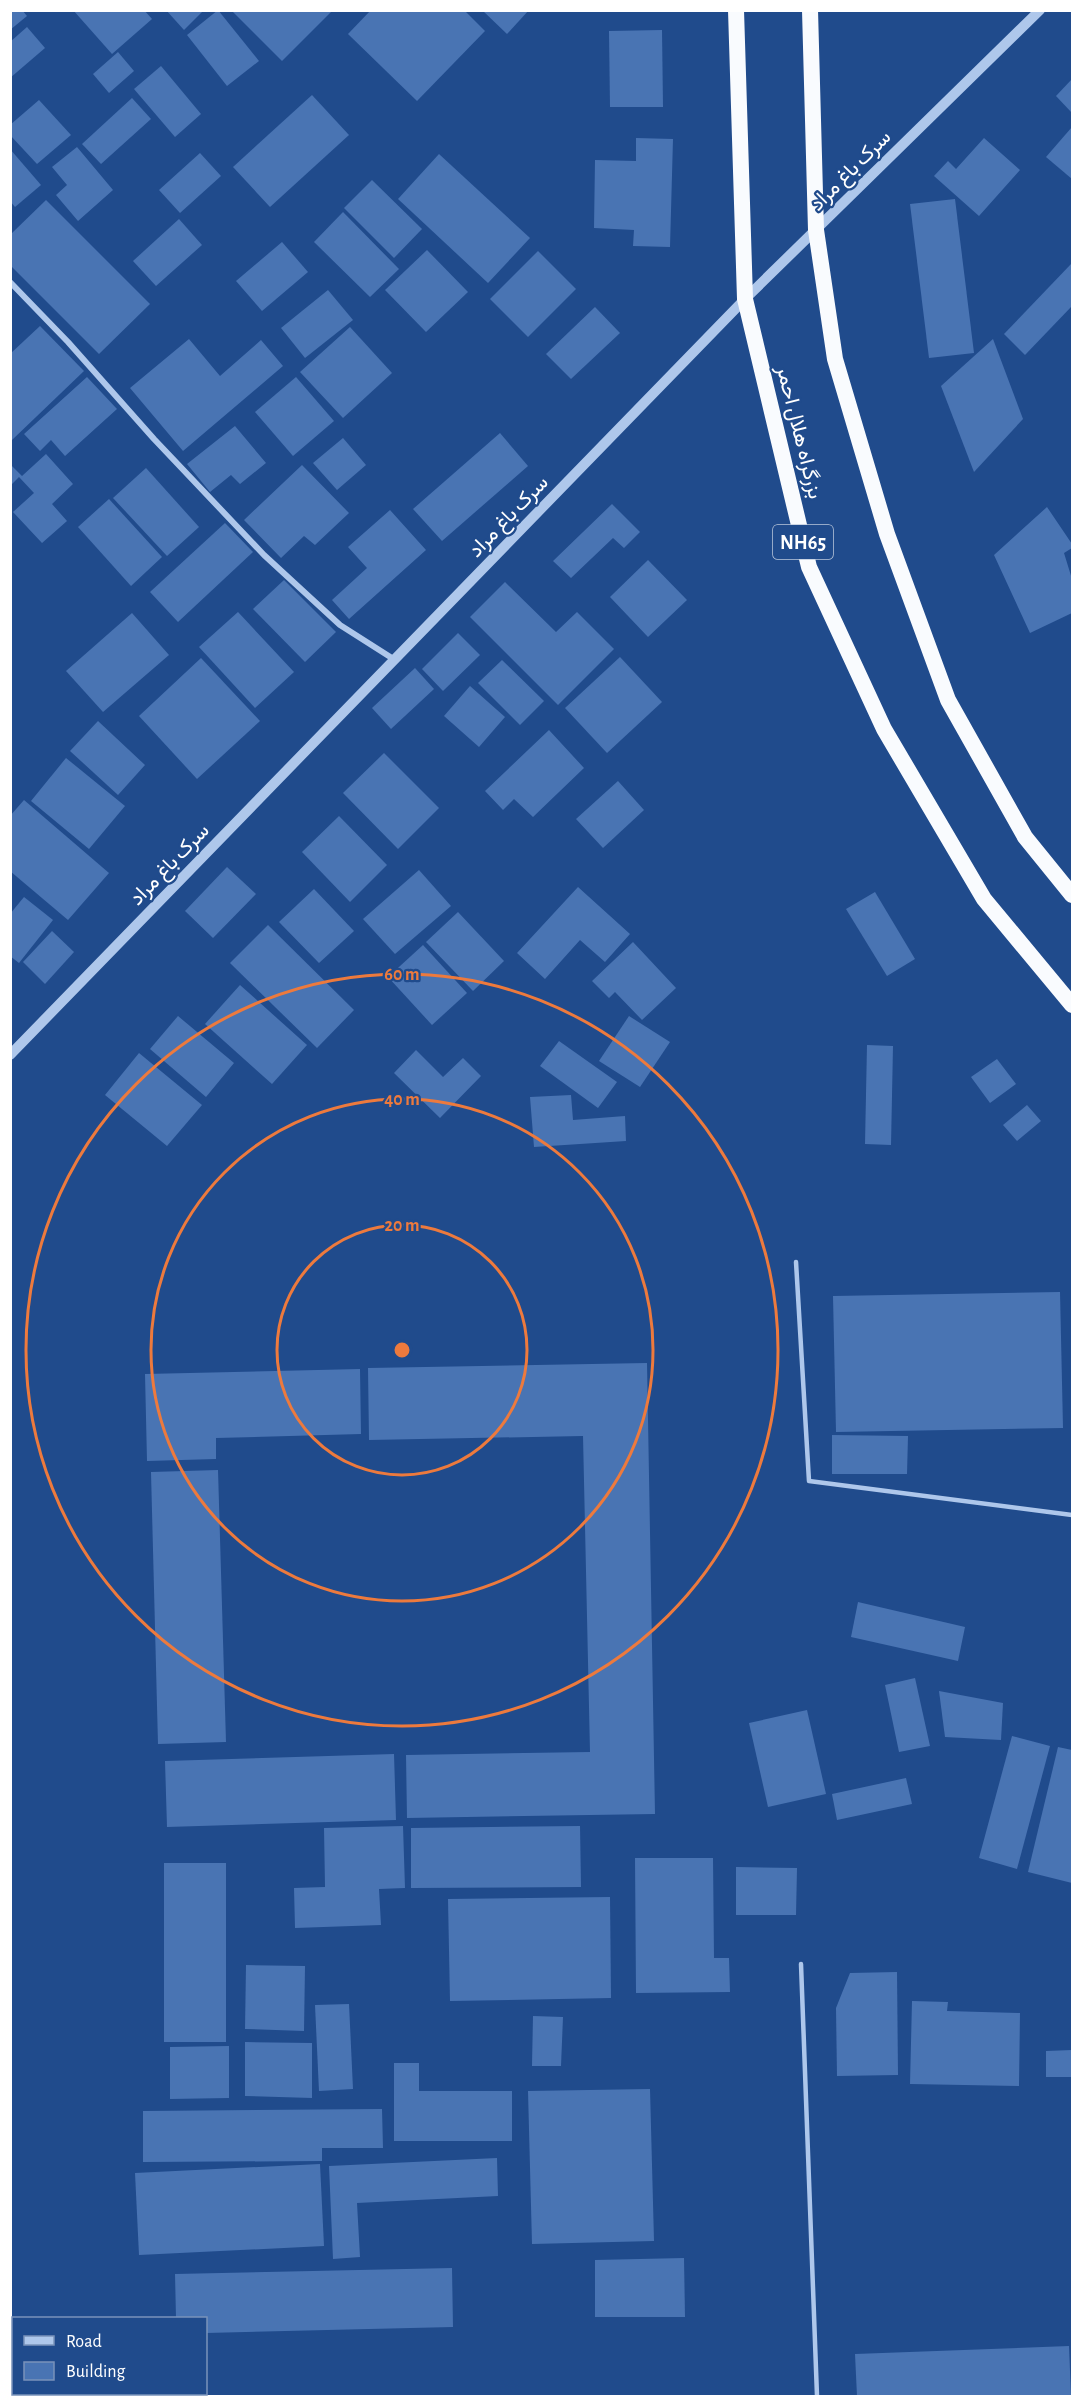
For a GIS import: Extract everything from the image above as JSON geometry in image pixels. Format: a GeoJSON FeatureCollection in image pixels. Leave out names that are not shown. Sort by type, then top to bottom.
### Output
{"type":"FeatureCollection","features":[{"type":"Feature","properties":{"kind":"highway","name":"بزرگراه هلال احمر"},"geometry":{"type":"LineString","coordinates":[[736,10],[745,299],[809,567],[879,718],[984,899],[1072,1005]]}},
{"type":"Feature","properties":{"kind":"highway"},"geometry":{"type":"LineString","coordinates":[[810,10],[816,231],[835,359],[887,534],[948,700],[1025,837],[1072,895]]}},
{"type":"Feature","properties":{"kind":"street","name":"سرک باغ مراد"},"geometry":{"type":"LineString","coordinates":[[10,1055],[745,299],[1040,10]]}},
{"type":"Feature","properties":{"kind":"street"},"geometry":{"type":"LineString","coordinates":[[10,282],[264,555],[340,626],[395,660]]}},
{"type":"Feature","properties":{"kind":"lane"},"geometry":{"type":"LineString","coordinates":[[796,1262],[809,1481],[1072,1515]]}},
{"type":"Feature","properties":{"kind":"lane"},"geometry":{"type":"LineString","coordinates":[[801,1964],[817,2397]]}},
{"type":"Feature","properties":{"kind":"building"},"geometry":{"type":"Polygon","coordinates":[[[10,10],[22,10],[27,16],[10,30],[10,10]]]}},
{"type":"Feature","properties":{"kind":"building"},"geometry":{"type":"Polygon","coordinates":[[[73,10],[144,10],[152,19],[112,54],[73,10]]]}},
{"type":"Feature","properties":{"kind":"building"},"geometry":{"type":"Polygon","coordinates":[[[166,10],[204,10],[184,30],[166,10]]]}},
{"type":"Feature","properties":{"kind":"building"},"geometry":{"type":"Polygon","coordinates":[[[218,10],[259,61],[227,86],[187,35],[218,10]]]}},
{"type":"Feature","properties":{"kind":"building"},"geometry":{"type":"Polygon","coordinates":[[[231,10],[333,10],[282,61],[231,10]]]}},
{"type":"Feature","properties":{"kind":"building"},"geometry":{"type":"Polygon","coordinates":[[[371,10],[464,10],[485,31],[417,101],[348,34],[371,10]]]}},
{"type":"Feature","properties":{"kind":"building"},"geometry":{"type":"Polygon","coordinates":[[[482,10],[529,10],[507,34],[482,10]]]}},
{"type":"Feature","properties":{"kind":"building"},"geometry":{"type":"Polygon","coordinates":[[[27,27],[45,48],[10,78],[10,42],[27,27]]]}},
{"type":"Feature","properties":{"kind":"building"},"geometry":{"type":"Polygon","coordinates":[[[662,30],[663,107],[610,107],[609,31],[662,30]]]}},
{"type":"Feature","properties":{"kind":"building"},"geometry":{"type":"Polygon","coordinates":[[[118,52],[134,71],[109,93],[93,74],[118,52]]]}},
{"type":"Feature","properties":{"kind":"building"},"geometry":{"type":"Polygon","coordinates":[[[161,66],[201,114],[175,137],[134,89],[161,66]]]}},
{"type":"Feature","properties":{"kind":"building"},"geometry":{"type":"Polygon","coordinates":[[[1072,79],[1072,113],[1056,96],[1072,79]]]}},
{"type":"Feature","properties":{"kind":"building"},"geometry":{"type":"Polygon","coordinates":[[[312,95],[349,135],[270,207],[233,167],[312,95]]]}},
{"type":"Feature","properties":{"kind":"building"},"geometry":{"type":"Polygon","coordinates":[[[132,98],[151,119],[101,164],[82,144],[132,98]]]}},
{"type":"Feature","properties":{"kind":"building"},"geometry":{"type":"Polygon","coordinates":[[[39,100],[71,135],[37,164],[10,135],[10,125],[39,100]]]}},
{"type":"Feature","properties":{"kind":"building"},"geometry":{"type":"Polygon","coordinates":[[[1072,127],[1072,179],[1046,157],[1072,127]]]}},
{"type":"Feature","properties":{"kind":"building"},"geometry":{"type":"Polygon","coordinates":[[[636,138],[673,139],[670,247],[633,246],[634,230],[594,228],[595,160],[636,161],[636,138]]]}},
{"type":"Feature","properties":{"kind":"building"},"geometry":{"type":"Polygon","coordinates":[[[984,138],[1020,170],[979,216],[934,176],[948,161],[956,169],[984,138]]]}},
{"type":"Feature","properties":{"kind":"building"},"geometry":{"type":"Polygon","coordinates":[[[77,147],[113,190],[78,221],[56,195],[67,185],[52,167],[77,147]]]}},
{"type":"Feature","properties":{"kind":"building"},"geometry":{"type":"Polygon","coordinates":[[[10,149],[41,185],[15,207],[10,201],[10,149]]]}},
{"type":"Feature","properties":{"kind":"building"},"geometry":{"type":"Polygon","coordinates":[[[200,153],[221,176],[180,213],[159,190],[200,153]]]}},
{"type":"Feature","properties":{"kind":"building"},"geometry":{"type":"Polygon","coordinates":[[[439,154],[530,238],[488,283],[398,199],[439,154]]]}},
{"type":"Feature","properties":{"kind":"building"},"geometry":{"type":"Polygon","coordinates":[[[372,180],[422,229],[394,258],[344,208],[372,180]]]}},
{"type":"Feature","properties":{"kind":"building"},"geometry":{"type":"Polygon","coordinates":[[[955,199],[974,353],[929,358],[910,204],[955,199]]]}},
{"type":"Feature","properties":{"kind":"building"},"geometry":{"type":"Polygon","coordinates":[[[46,200],[150,304],[99,354],[10,265],[10,235],[46,200]]]}},
{"type":"Feature","properties":{"kind":"building"},"geometry":{"type":"Polygon","coordinates":[[[343,212],[399,269],[370,297],[314,242],[343,212]]]}},
{"type":"Feature","properties":{"kind":"building"},"geometry":{"type":"Polygon","coordinates":[[[179,219],[202,245],[156,286],[133,261],[179,219]]]}},
{"type":"Feature","properties":{"kind":"building"},"geometry":{"type":"Polygon","coordinates":[[[282,242],[308,272],[262,311],[236,281],[282,242]]]}},
{"type":"Feature","properties":{"kind":"building"},"geometry":{"type":"Polygon","coordinates":[[[427,250],[468,292],[426,332],[385,290],[427,250]]]}},
{"type":"Feature","properties":{"kind":"building"},"geometry":{"type":"Polygon","coordinates":[[[538,251],[576,289],[528,337],[490,299],[538,251]]]}},
{"type":"Feature","properties":{"kind":"building"},"geometry":{"type":"Polygon","coordinates":[[[1072,263],[1072,306],[1025,355],[1004,334],[1072,263]]]}},
{"type":"Feature","properties":{"kind":"building"},"geometry":{"type":"Polygon","coordinates":[[[328,290],[353,320],[305,358],[281,328],[328,290]]]}},
{"type":"Feature","properties":{"kind":"building"},"geometry":{"type":"Polygon","coordinates":[[[595,307],[620,333],[571,379],[546,354],[595,307]]]}},
{"type":"Feature","properties":{"kind":"building"},"geometry":{"type":"Polygon","coordinates":[[[40,326],[84,371],[12,440],[10,354],[40,326]]]}},
{"type":"Feature","properties":{"kind":"building"},"geometry":{"type":"Polygon","coordinates":[[[350,327],[392,373],[343,418],[300,372],[350,327]]]}},
{"type":"Feature","properties":{"kind":"building"},"geometry":{"type":"Polygon","coordinates":[[[189,339],[220,376],[261,340],[283,366],[183,451],[130,388],[189,339]]]}},
{"type":"Feature","properties":{"kind":"building"},"geometry":{"type":"Polygon","coordinates":[[[993,339],[1023,419],[974,472],[941,386],[993,339]]]}},
{"type":"Feature","properties":{"kind":"building"},"geometry":{"type":"Polygon","coordinates":[[[87,377],[117,409],[65,456],[51,440],[40,451],[24,434],[87,377]]]}},
{"type":"Feature","properties":{"kind":"building"},"geometry":{"type":"Polygon","coordinates":[[[296,377],[334,421],[293,456],[255,412],[296,377]]]}},
{"type":"Feature","properties":{"kind":"building"},"geometry":{"type":"Polygon","coordinates":[[[235,426],[266,463],[240,484],[231,475],[210,492],[187,464],[235,426]]]}},
{"type":"Feature","properties":{"kind":"building"},"geometry":{"type":"Polygon","coordinates":[[[500,433],[528,466],[442,541],[413,509],[500,433]]]}},
{"type":"Feature","properties":{"kind":"building"},"geometry":{"type":"Polygon","coordinates":[[[343,438],[366,465],[337,490],[313,463],[343,438]]]}},
{"type":"Feature","properties":{"kind":"building"},"geometry":{"type":"Polygon","coordinates":[[[46,454],[73,484],[52,504],[67,521],[42,543],[13,512],[34,493],[19,477],[10,486],[10,464],[22,476],[46,454]]]}},
{"type":"Feature","properties":{"kind":"building"},"geometry":{"type":"Polygon","coordinates":[[[302,465],[349,513],[315,545],[304,536],[281,558],[244,520],[302,465]]]}},
{"type":"Feature","properties":{"kind":"building"},"geometry":{"type":"Polygon","coordinates":[[[146,468],[199,527],[167,556],[113,498],[146,468]]]}},
{"type":"Feature","properties":{"kind":"building"},"geometry":{"type":"Polygon","coordinates":[[[109,499],[162,557],[131,586],[78,527],[109,499]]]}},
{"type":"Feature","properties":{"kind":"building"},"geometry":{"type":"Polygon","coordinates":[[[612,504],[640,532],[624,548],[613,538],[571,578],[553,561],[612,504]]]}},
{"type":"Feature","properties":{"kind":"building"},"geometry":{"type":"Polygon","coordinates":[[[1047,507],[1072,544],[1072,548],[1064,553],[1072,579],[1072,613],[1030,633],[994,555],[1047,507]]]}},
{"type":"Feature","properties":{"kind":"building"},"geometry":{"type":"Polygon","coordinates":[[[390,510],[426,550],[349,619],[332,600],[367,568],[348,547],[390,510]]]}},
{"type":"Feature","properties":{"kind":"building"},"geometry":{"type":"Polygon","coordinates":[[[225,523],[253,552],[178,622],[150,592],[225,523]]]}},
{"type":"Feature","properties":{"kind":"building"},"geometry":{"type":"Polygon","coordinates":[[[648,560],[687,600],[648,637],[610,597],[648,560]]]}},
{"type":"Feature","properties":{"kind":"building"},"geometry":{"type":"Polygon","coordinates":[[[284,580],[336,632],[305,662],[253,609],[284,580]]]}},
{"type":"Feature","properties":{"kind":"building"},"geometry":{"type":"Polygon","coordinates":[[[505,582],[556,632],[577,612],[614,649],[558,705],[470,617],[505,582]]]}},
{"type":"Feature","properties":{"kind":"building"},"geometry":{"type":"Polygon","coordinates":[[[238,612],[294,672],[255,708],[199,647],[238,612]]]}},
{"type":"Feature","properties":{"kind":"building"},"geometry":{"type":"Polygon","coordinates":[[[132,613],[169,655],[103,712],[66,671],[132,613]]]}},
{"type":"Feature","properties":{"kind":"building"},"geometry":{"type":"Polygon","coordinates":[[[458,633],[480,655],[443,691],[422,669],[458,633]]]}},
{"type":"Feature","properties":{"kind":"building"},"geometry":{"type":"Polygon","coordinates":[[[620,657],[662,702],[607,753],[565,708],[620,657]]]}},
{"type":"Feature","properties":{"kind":"building"},"geometry":{"type":"Polygon","coordinates":[[[201,658],[260,721],[197,779],[139,716],[201,658]]]}},
{"type":"Feature","properties":{"kind":"building"},"geometry":{"type":"Polygon","coordinates":[[[502,660],[544,701],[520,725],[478,683],[502,660]]]}},
{"type":"Feature","properties":{"kind":"building"},"geometry":{"type":"Polygon","coordinates":[[[415,668],[434,689],[391,729],[372,708],[415,668]]]}},
{"type":"Feature","properties":{"kind":"building"},"geometry":{"type":"Polygon","coordinates":[[[470,686],[505,717],[479,747],[444,716],[470,686]]]}},
{"type":"Feature","properties":{"kind":"building"},"geometry":{"type":"Polygon","coordinates":[[[98,721],[145,765],[118,795],[70,751],[98,721]]]}},
{"type":"Feature","properties":{"kind":"building"},"geometry":{"type":"Polygon","coordinates":[[[549,730],[584,768],[533,817],[514,799],[503,810],[485,791],[549,730]]]}},
{"type":"Feature","properties":{"kind":"building"},"geometry":{"type":"Polygon","coordinates":[[[384,753],[439,808],[398,849],[343,793],[384,753]]]}},
{"type":"Feature","properties":{"kind":"building"},"geometry":{"type":"Polygon","coordinates":[[[66,758],[125,806],[89,849],[31,801],[66,758]]]}},
{"type":"Feature","properties":{"kind":"building"},"geometry":{"type":"Polygon","coordinates":[[[618,781],[644,810],[603,848],[576,819],[618,781]]]}},
{"type":"Feature","properties":{"kind":"building"},"geometry":{"type":"Polygon","coordinates":[[[24,800],[109,873],[68,920],[10,871],[10,816],[24,800]]]}},
{"type":"Feature","properties":{"kind":"building"},"geometry":{"type":"Polygon","coordinates":[[[339,816],[387,865],[350,902],[302,852],[339,816]]]}},
{"type":"Feature","properties":{"kind":"building"},"geometry":{"type":"Polygon","coordinates":[[[227,867],[256,894],[213,938],[185,911],[227,867]]]}},
{"type":"Feature","properties":{"kind":"building"},"geometry":{"type":"Polygon","coordinates":[[[419,870],[451,906],[395,954],[363,919],[419,870]]]}},
{"type":"Feature","properties":{"kind":"building"},"geometry":{"type":"Polygon","coordinates":[[[578,887],[630,934],[605,962],[580,940],[545,979],[517,953],[578,887]]]}},
{"type":"Feature","properties":{"kind":"building"},"geometry":{"type":"Polygon","coordinates":[[[314,889],[354,931],[319,963],[279,922],[314,889]]]}},
{"type":"Feature","properties":{"kind":"building"},"geometry":{"type":"Polygon","coordinates":[[[875,892],[915,959],[887,976],[846,909],[875,892]]]}},
{"type":"Feature","properties":{"kind":"building"},"geometry":{"type":"Polygon","coordinates":[[[24,897],[53,920],[19,963],[10,956],[10,914],[24,897]]]}},
{"type":"Feature","properties":{"kind":"building"},"geometry":{"type":"Polygon","coordinates":[[[458,912],[504,961],[473,991],[426,942],[458,912]]]}},
{"type":"Feature","properties":{"kind":"building"},"geometry":{"type":"Polygon","coordinates":[[[268,925],[354,1010],[317,1048],[230,963],[268,925]]]}},
{"type":"Feature","properties":{"kind":"building"},"geometry":{"type":"Polygon","coordinates":[[[52,931],[74,952],[45,984],[23,962],[52,931]]]}},
{"type":"Feature","properties":{"kind":"building"},"geometry":{"type":"Polygon","coordinates":[[[633,942],[676,988],[642,1020],[615,992],[609,998],[592,981],[633,942]]]}},
{"type":"Feature","properties":{"kind":"building"},"geometry":{"type":"Polygon","coordinates":[[[423,945],[467,993],[432,1025],[388,977],[423,945]]]}},
{"type":"Feature","properties":{"kind":"building"},"geometry":{"type":"Polygon","coordinates":[[[240,985],[307,1045],[272,1084],[205,1024],[240,985]]]}},
{"type":"Feature","properties":{"kind":"building"},"geometry":{"type":"Polygon","coordinates":[[[178,1016],[234,1063],[206,1097],[150,1049],[178,1016]]]}},
{"type":"Feature","properties":{"kind":"building"},"geometry":{"type":"Polygon","coordinates":[[[629,1016],[670,1042],[640,1087],[599,1061],[629,1016]]]}},
{"type":"Feature","properties":{"kind":"building"},"geometry":{"type":"Polygon","coordinates":[[[559,1041],[617,1082],[598,1108],[540,1066],[559,1041]]]}},
{"type":"Feature","properties":{"kind":"building"},"geometry":{"type":"Polygon","coordinates":[[[867,1045],[893,1046],[891,1145],[865,1144],[867,1045]]]}},
{"type":"Feature","properties":{"kind":"building"},"geometry":{"type":"Polygon","coordinates":[[[416,1050],[443,1077],[463,1058],[481,1076],[440,1118],[394,1073],[416,1050]]]}},
{"type":"Feature","properties":{"kind":"building"},"geometry":{"type":"Polygon","coordinates":[[[139,1053],[202,1105],[167,1146],[105,1095],[139,1053]]]}},
{"type":"Feature","properties":{"kind":"building"},"geometry":{"type":"Polygon","coordinates":[[[997,1059],[1016,1084],[990,1103],[971,1077],[997,1059]]]}},
{"type":"Feature","properties":{"kind":"building"},"geometry":{"type":"Polygon","coordinates":[[[571,1095],[573,1120],[625,1116],[626,1141],[534,1147],[530,1097],[571,1095]]]}},
{"type":"Feature","properties":{"kind":"building"},"geometry":{"type":"Polygon","coordinates":[[[1027,1105],[1041,1121],[1017,1141],[1003,1125],[1027,1105]]]}},
{"type":"Feature","properties":{"kind":"building"},"geometry":{"type":"Polygon","coordinates":[[[1060,1292],[1063,1428],[836,1432],[833,1296],[1060,1292]]]}},
{"type":"Feature","properties":{"kind":"building"},"geometry":{"type":"Polygon","coordinates":[[[647,1363],[655,1814],[407,1818],[406,1755],[590,1752],[583,1436],[369,1440],[368,1368],[647,1363]]]}},
{"type":"Feature","properties":{"kind":"building"},"geometry":{"type":"Polygon","coordinates":[[[360,1369],[361,1434],[216,1438],[216,1459],[147,1461],[145,1374],[360,1369]]]}},
{"type":"Feature","properties":{"kind":"building"},"geometry":{"type":"Polygon","coordinates":[[[832,1435],[908,1436],[907,1474],[832,1474],[832,1435]]]}},
{"type":"Feature","properties":{"kind":"building"},"geometry":{"type":"Polygon","coordinates":[[[218,1470],[226,1742],[158,1744],[151,1472],[218,1470]]]}},
{"type":"Feature","properties":{"kind":"building"},"geometry":{"type":"Polygon","coordinates":[[[858,1602],[965,1627],[958,1661],[851,1637],[858,1602]]]}},
{"type":"Feature","properties":{"kind":"building"},"geometry":{"type":"Polygon","coordinates":[[[915,1678],[930,1746],[899,1752],[885,1685],[915,1678]]]}},
{"type":"Feature","properties":{"kind":"building"},"geometry":{"type":"Polygon","coordinates":[[[939,1691],[1003,1703],[1001,1740],[945,1737],[939,1691]]]}},
{"type":"Feature","properties":{"kind":"building"},"geometry":{"type":"Polygon","coordinates":[[[807,1710],[826,1794],[768,1807],[749,1723],[807,1710]]]}},
{"type":"Feature","properties":{"kind":"building"},"geometry":{"type":"Polygon","coordinates":[[[1012,1736],[1050,1746],[1017,1869],[979,1858],[1012,1736]]]}},
{"type":"Feature","properties":{"kind":"building"},"geometry":{"type":"Polygon","coordinates":[[[1058,1747],[1072,1750],[1072,1883],[1028,1872],[1058,1747]]]}},
{"type":"Feature","properties":{"kind":"building"},"geometry":{"type":"Polygon","coordinates":[[[394,1754],[396,1820],[167,1827],[165,1761],[394,1754]]]}},
{"type":"Feature","properties":{"kind":"building"},"geometry":{"type":"Polygon","coordinates":[[[906,1778],[912,1804],[837,1820],[832,1794],[906,1778]]]}},
{"type":"Feature","properties":{"kind":"building"},"geometry":{"type":"Polygon","coordinates":[[[403,1826],[405,1888],[379,1889],[381,1925],[295,1928],[294,1888],[325,1887],[324,1828],[403,1826]]]}},
{"type":"Feature","properties":{"kind":"building"},"geometry":{"type":"Polygon","coordinates":[[[580,1826],[581,1887],[411,1888],[411,1828],[580,1826]]]}},
{"type":"Feature","properties":{"kind":"building"},"geometry":{"type":"Polygon","coordinates":[[[635,1858],[713,1858],[714,1958],[729,1958],[730,1992],[636,1993],[635,1858]]]}},
{"type":"Feature","properties":{"kind":"building"},"geometry":{"type":"Polygon","coordinates":[[[164,1863],[226,1863],[226,2042],[164,2042],[164,1863]]]}},
{"type":"Feature","properties":{"kind":"building"},"geometry":{"type":"Polygon","coordinates":[[[736,1867],[797,1868],[796,1915],[736,1915],[736,1867]]]}},
{"type":"Feature","properties":{"kind":"building"},"geometry":{"type":"Polygon","coordinates":[[[610,1897],[611,1998],[450,2001],[448,1899],[610,1897]]]}},
{"type":"Feature","properties":{"kind":"building"},"geometry":{"type":"Polygon","coordinates":[[[246,1965],[305,1966],[304,2031],[245,2029],[246,1965]]]}},
{"type":"Feature","properties":{"kind":"building"},"geometry":{"type":"Polygon","coordinates":[[[897,1972],[898,2075],[837,2076],[836,2008],[850,1973],[897,1972]]]}},
{"type":"Feature","properties":{"kind":"building"},"geometry":{"type":"Polygon","coordinates":[[[912,2001],[948,2002],[947,2011],[1020,2013],[1019,2086],[910,2084],[912,2001]]]}},
{"type":"Feature","properties":{"kind":"building"},"geometry":{"type":"Polygon","coordinates":[[[349,2004],[353,2089],[319,2091],[315,2005],[349,2004]]]}},
{"type":"Feature","properties":{"kind":"building"},"geometry":{"type":"Polygon","coordinates":[[[533,2016],[563,2017],[561,2066],[532,2066],[533,2016]]]}},
{"type":"Feature","properties":{"kind":"building"},"geometry":{"type":"Polygon","coordinates":[[[245,2042],[312,2043],[312,2098],[245,2096],[245,2042]]]}},
{"type":"Feature","properties":{"kind":"building"},"geometry":{"type":"Polygon","coordinates":[[[229,2046],[229,2098],[170,2099],[170,2047],[229,2046]]]}},
{"type":"Feature","properties":{"kind":"building"},"geometry":{"type":"Polygon","coordinates":[[[1072,2050],[1072,2077],[1046,2077],[1046,2051],[1072,2050]]]}},
{"type":"Feature","properties":{"kind":"building"},"geometry":{"type":"Polygon","coordinates":[[[394,2063],[419,2063],[419,2091],[512,2091],[512,2141],[394,2141],[394,2063]]]}},
{"type":"Feature","properties":{"kind":"building"},"geometry":{"type":"Polygon","coordinates":[[[650,2089],[654,2241],[532,2244],[528,2091],[650,2089]]]}},
{"type":"Feature","properties":{"kind":"building"},"geometry":{"type":"Polygon","coordinates":[[[382,2109],[383,2148],[322,2148],[322,2161],[143,2162],[143,2111],[382,2109]]]}},
{"type":"Feature","properties":{"kind":"building"},"geometry":{"type":"Polygon","coordinates":[[[497,2158],[498,2196],[357,2203],[360,2257],[333,2259],[329,2166],[497,2158]]]}},
{"type":"Feature","properties":{"kind":"building"},"geometry":{"type":"Polygon","coordinates":[[[320,2164],[324,2246],[139,2255],[135,2173],[320,2164]]]}},
{"type":"Feature","properties":{"kind":"building"},"geometry":{"type":"Polygon","coordinates":[[[684,2258],[685,2317],[595,2317],[595,2260],[684,2258]]]}},
{"type":"Feature","properties":{"kind":"building"},"geometry":{"type":"Polygon","coordinates":[[[452,2268],[453,2327],[207,2333],[207,2317],[176,2317],[175,2274],[452,2268]]]}},
{"type":"Feature","properties":{"kind":"building"},"geometry":{"type":"Polygon","coordinates":[[[1069,2346],[1071,2396],[857,2396],[855,2354],[1069,2346]]]}},
{"type":"Feature","properties":{"kind":"building"},"geometry":{"type":"Polygon","coordinates":[[[58,2395],[95,2395],[95,2396],[58,2395]]]}},
{"type":"Feature","properties":{"kind":"building"},"geometry":{"type":"Polygon","coordinates":[[[186,2395],[186,2396],[151,2396],[186,2395]]]}}]}
